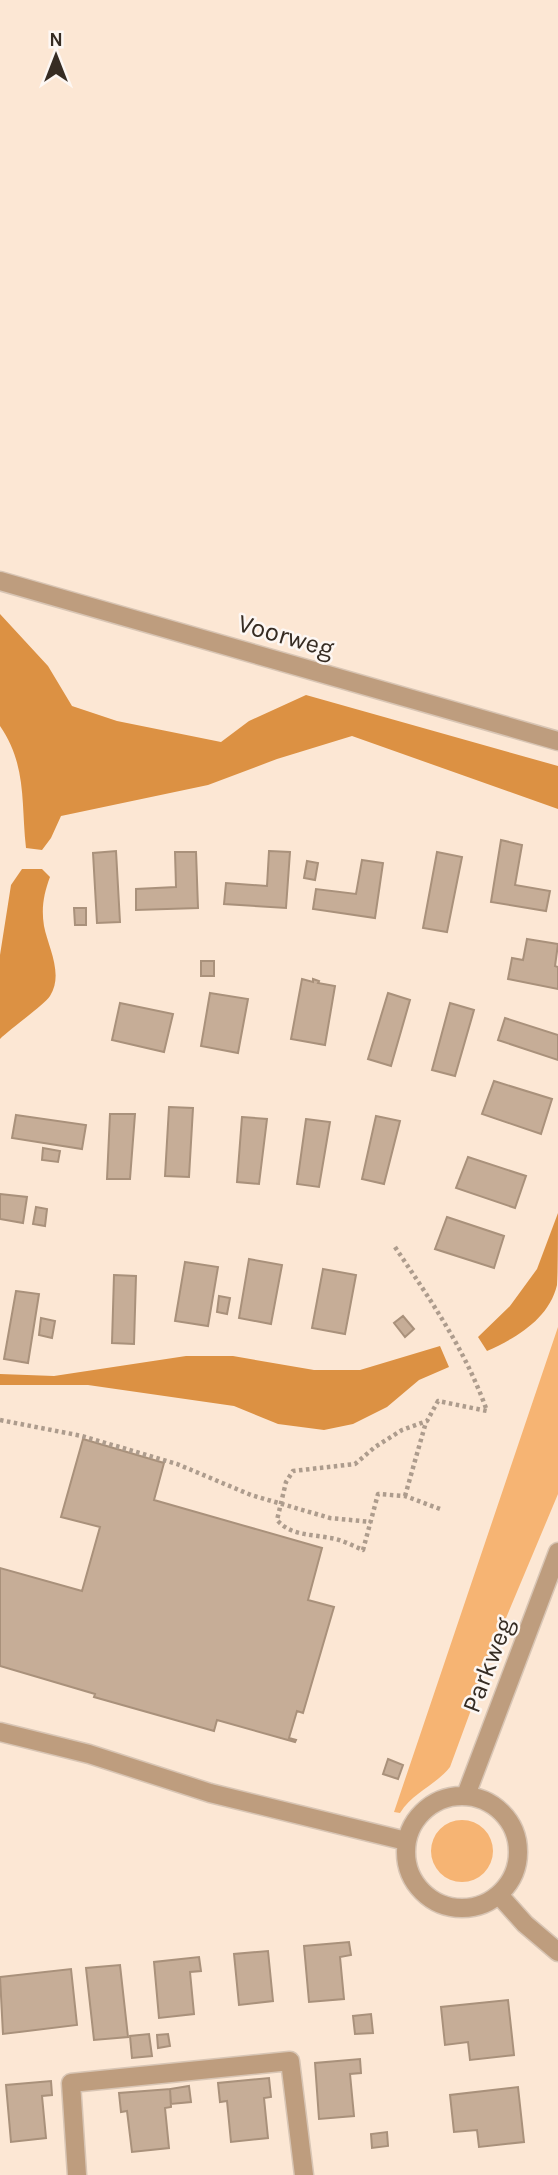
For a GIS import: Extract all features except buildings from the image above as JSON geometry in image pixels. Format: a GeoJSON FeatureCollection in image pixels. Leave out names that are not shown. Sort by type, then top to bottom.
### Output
{"type":"FeatureCollection","features":[{"type":"Feature","properties":{"kind":"street","name":"Voorweg"},"geometry":{"type":"LineString","coordinates":[[0,581],[558,741]]}},
{"type":"Feature","properties":{"kind":"street","name":"Parkweg"},"geometry":{"type":"LineString","coordinates":[[466,1795],[558,1552]]}},
{"type":"Feature","properties":{"kind":"street"},"geometry":{"type":"LineString","coordinates":[[0,1731],[89,1754],[210,1793],[406,1841]]}},
{"type":"Feature","properties":{"kind":"street"},"geometry":{"type":"LineString","coordinates":[[466,1795],[485,1800],[501,1810],[513,1825],[519,1843],[518,1863],[511,1880],[499,1895],[484,1904],[467,1908],[450,1907],[434,1901],[420,1890],[411,1875],[406,1858],[406,1841],[421,1812],[434,1802],[466,1795]]}},
{"type":"Feature","properties":{"kind":"street"},"geometry":{"type":"LineString","coordinates":[[499,1895],[525,1924],[558,1952]]}},
{"type":"Feature","properties":{"kind":"street"},"geometry":{"type":"LineString","coordinates":[[77,2175],[71,2082],[290,2062],[304,2175]]}},
{"type":"Feature","properties":{"kind":"path"},"geometry":{"type":"LineString","coordinates":[[395,1247],[449,1328],[475,1377],[487,1411],[438,1401],[426,1421],[405,1496]]}},
{"type":"Feature","properties":{"kind":"path"},"geometry":{"type":"LineString","coordinates":[[0,1420],[82,1436],[177,1464],[251,1496],[279,1504],[330,1518],[371,1522]]}},
{"type":"Feature","properties":{"kind":"path"},"geometry":{"type":"LineString","coordinates":[[426,1421],[393,1436],[355,1464],[293,1471],[286,1482],[277,1520],[283,1527],[308,1536],[332,1538],[363,1550],[378,1494],[405,1496],[440,1509]]}},
{"type":"Feature","properties":{"kind":"shaded area"},"geometry":{"type":"Polygon","coordinates":[[[0,614],[48,666],[72,706],[117,721],[221,742],[249,721],[306,695],[558,766],[558,809],[352,736],[277,759],[208,785],[61,816],[42,850],[26,848],[19,770],[9,741],[0,726],[0,614]]]}},
{"type":"Feature","properties":{"kind":"shaded area"},"geometry":{"type":"Polygon","coordinates":[[[22,869],[42,869],[50,877],[43,919],[56,979],[47,1000],[0,1039],[0,955],[11,885],[22,869]]]}},
{"type":"Feature","properties":{"kind":"shaded area"},"geometry":{"type":"Polygon","coordinates":[[[558,1213],[557,1285],[553,1297],[547,1308],[530,1326],[487,1351],[478,1337],[510,1306],[537,1269],[558,1213]]]}},
{"type":"Feature","properties":{"kind":"shaded area"},"geometry":{"type":"Polygon","coordinates":[[[558,1327],[558,1494],[496,1642],[450,1767],[411,1800],[400,1813],[394,1812],[558,1327]]]}},
{"type":"Feature","properties":{"kind":"shaded area"},"geometry":{"type":"Polygon","coordinates":[[[440,1346],[449,1367],[419,1380],[387,1407],[353,1424],[324,1430],[278,1424],[234,1406],[88,1385],[0,1385],[0,1374],[54,1376],[186,1356],[233,1356],[314,1370],[360,1370],[440,1346]]]}},
{"type":"Feature","properties":{"kind":"shaded area"},"geometry":{"type":"Polygon","coordinates":[[[456,1820],[468,1820],[484,1829],[491,1839],[491,1863],[484,1873],[468,1882],[456,1882],[445,1877],[436,1868],[431,1857],[431,1845],[436,1834],[445,1825],[456,1820]]]}}]}
